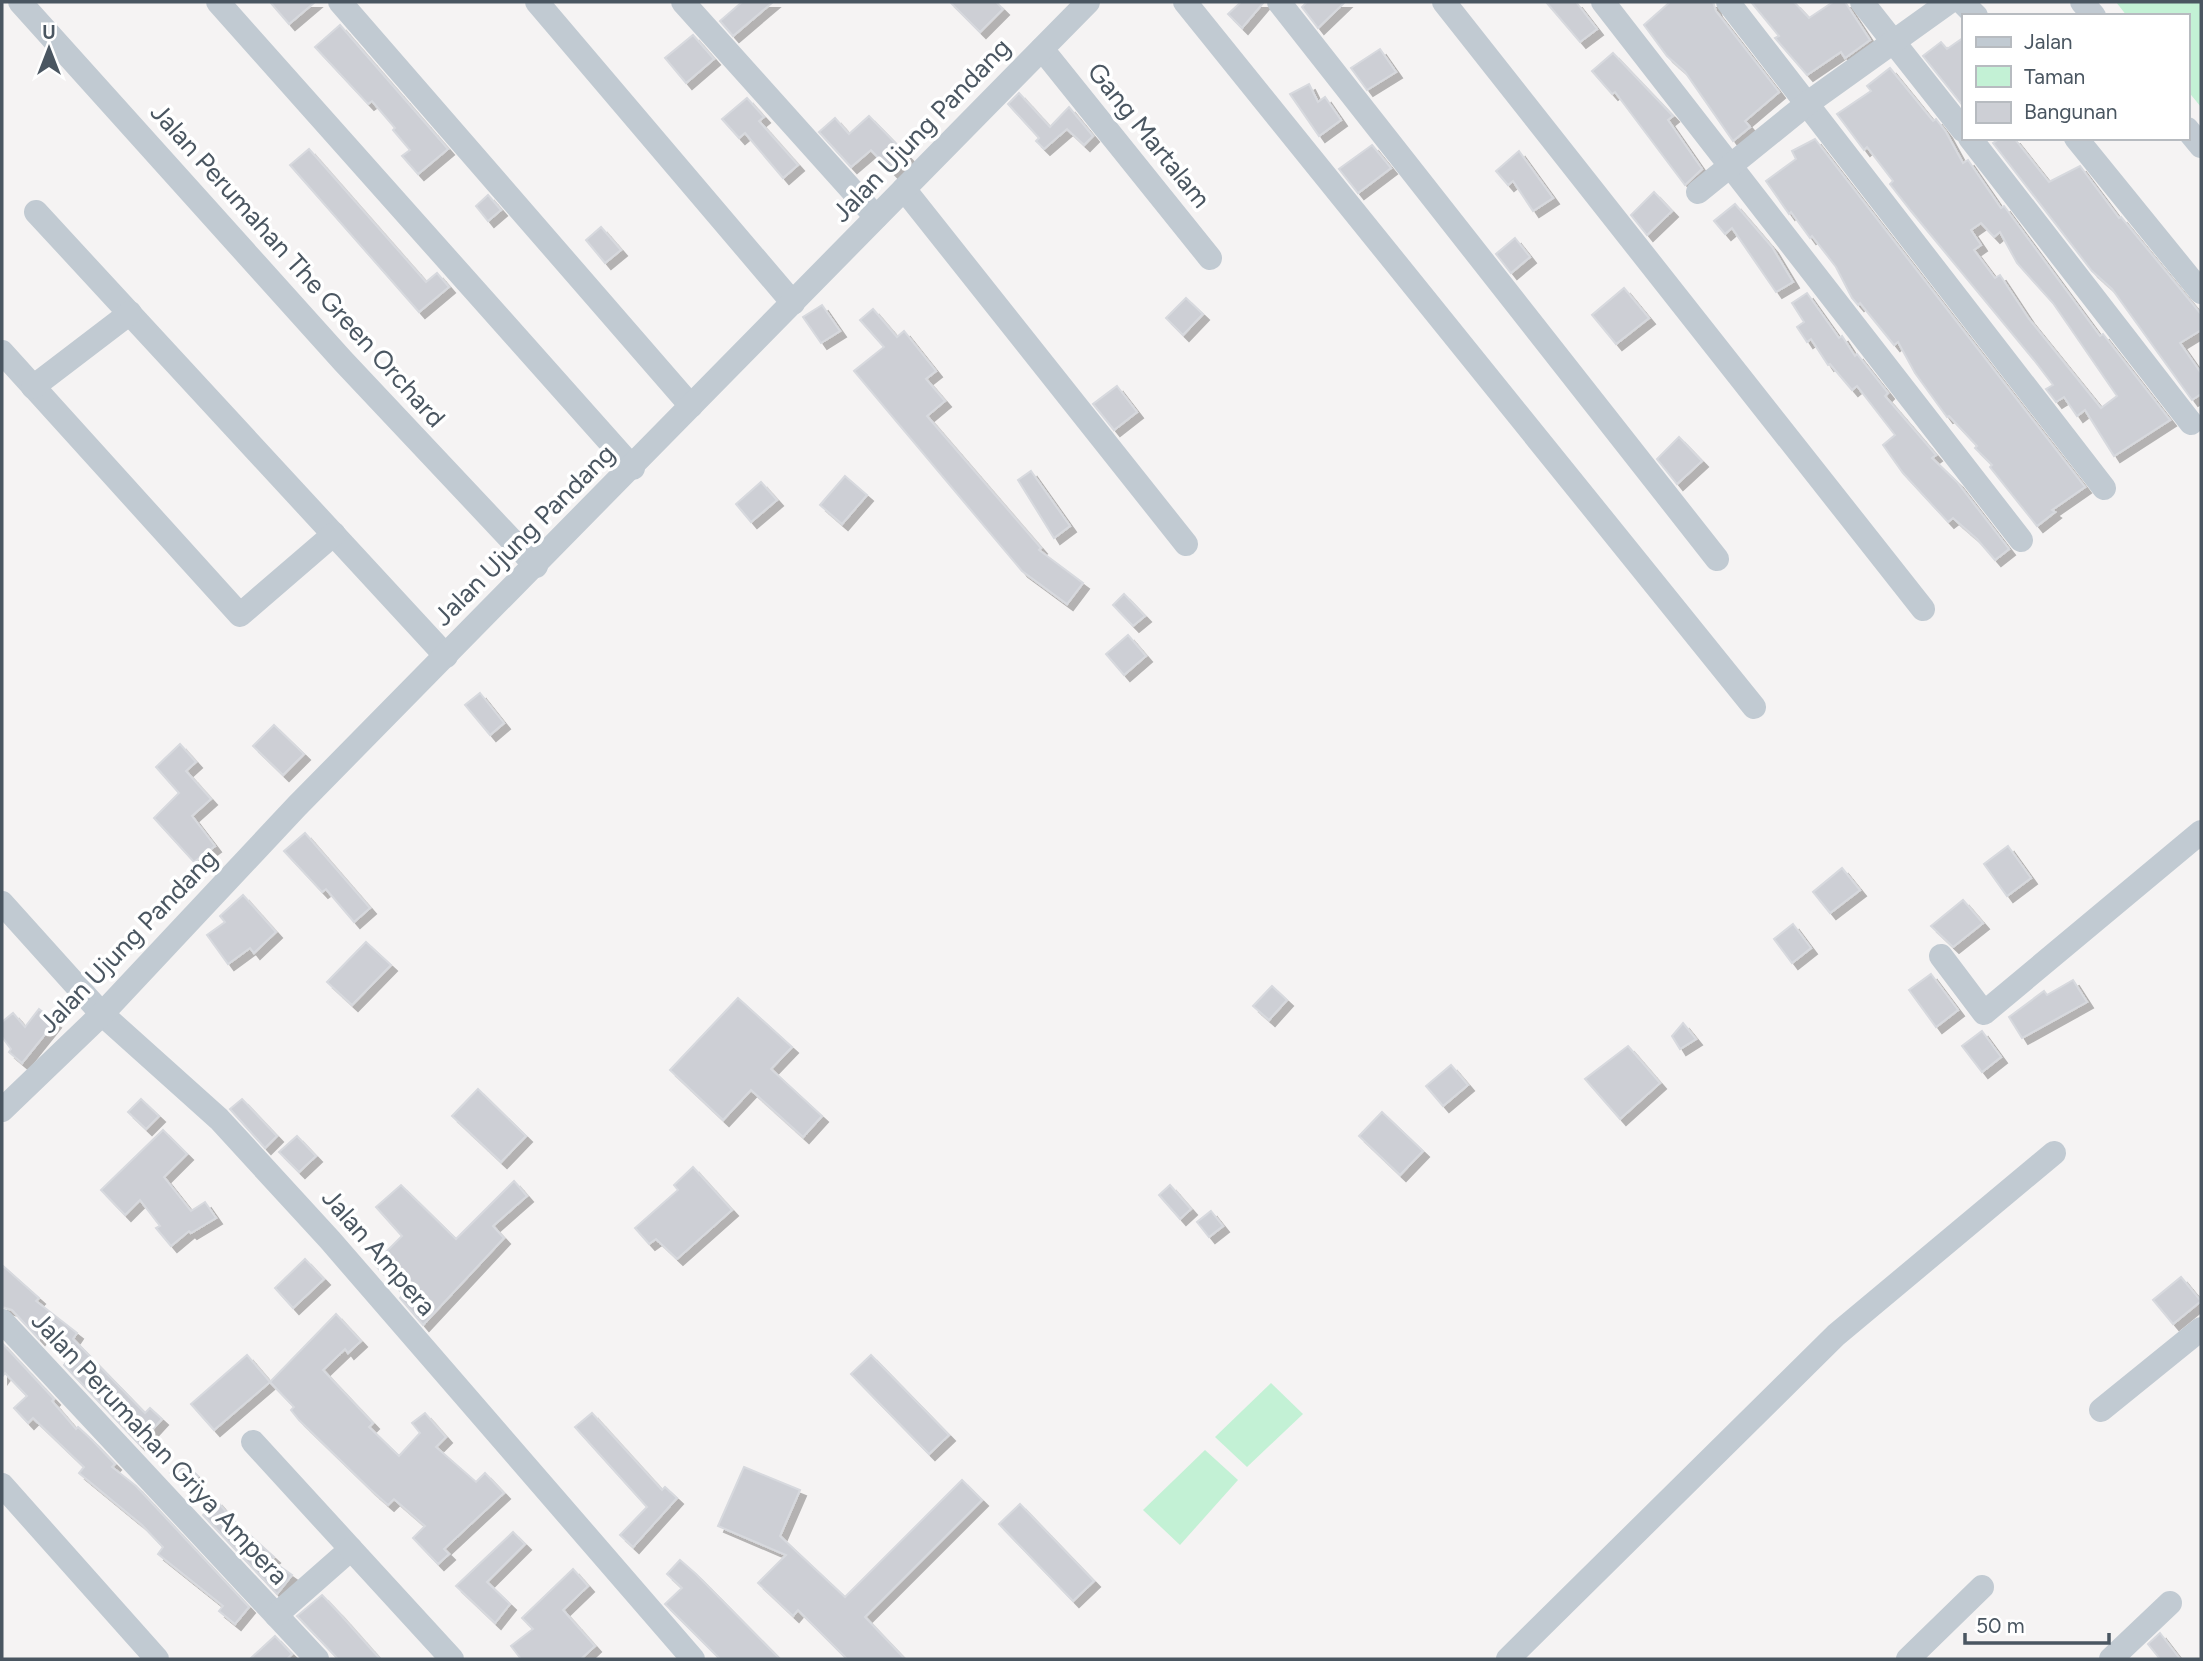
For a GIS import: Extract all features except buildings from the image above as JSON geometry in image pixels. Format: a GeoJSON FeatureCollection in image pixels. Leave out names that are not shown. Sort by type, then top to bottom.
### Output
{"type":"FeatureCollection","features":[{"type":"Feature","properties":{"kind":"street","name":"Jalan Perumahan The Green Orchard"},"geometry":{"type":"LineString","coordinates":[[20,2],[343,361],[536,566]]}},
{"type":"Feature","properties":{"kind":"street"},"geometry":{"type":"LineString","coordinates":[[218,2],[633,468]]}},
{"type":"Feature","properties":{"kind":"street"},"geometry":{"type":"LineString","coordinates":[[340,2],[691,406]]}},
{"type":"Feature","properties":{"kind":"street"},"geometry":{"type":"LineString","coordinates":[[537,2],[793,303]]}},
{"type":"Feature","properties":{"kind":"street"},"geometry":{"type":"LineString","coordinates":[[683,2],[876,217]]}},
{"type":"Feature","properties":{"kind":"street","name":"Jalan Ujung Pandang"},"geometry":{"type":"LineString","coordinates":[[2,1110],[102,1014],[298,806],[1088,2]]}},
{"type":"Feature","properties":{"kind":"street"},"geometry":{"type":"LineString","coordinates":[[1185,2],[1754,707]]}},
{"type":"Feature","properties":{"kind":"street"},"geometry":{"type":"LineString","coordinates":[[1279,2],[1717,559]]}},
{"type":"Feature","properties":{"kind":"street"},"geometry":{"type":"LineString","coordinates":[[1444,2],[1923,609]]}},
{"type":"Feature","properties":{"kind":"street"},"geometry":{"type":"LineString","coordinates":[[1603,2],[2021,540]]}},
{"type":"Feature","properties":{"kind":"street"},"geometry":{"type":"LineString","coordinates":[[1728,2],[2104,488]]}},
{"type":"Feature","properties":{"kind":"street"},"geometry":{"type":"LineString","coordinates":[[1862,2],[1962,129]]}},
{"type":"Feature","properties":{"kind":"street"},"geometry":{"type":"LineString","coordinates":[[1698,192],[1808,103],[1949,2]]}},
{"type":"Feature","properties":{"kind":"street","name":"Gang Martalam"},"geometry":{"type":"LineString","coordinates":[[1042,49],[1210,258]]}},
{"type":"Feature","properties":{"kind":"street"},"geometry":{"type":"LineString","coordinates":[[2189,131],[2201,146]]}},
{"type":"Feature","properties":{"kind":"street"},"geometry":{"type":"LineString","coordinates":[[1972,140],[2191,423]]}},
{"type":"Feature","properties":{"kind":"street"},"geometry":{"type":"LineString","coordinates":[[2078,140],[2201,292]]}},
{"type":"Feature","properties":{"kind":"street"},"geometry":{"type":"LineString","coordinates":[[904,189],[1186,544]]}},
{"type":"Feature","properties":{"kind":"street"},"geometry":{"type":"LineString","coordinates":[[36,212],[446,656]]}},
{"type":"Feature","properties":{"kind":"street"},"geometry":{"type":"LineString","coordinates":[[33,387],[130,313]]}},
{"type":"Feature","properties":{"kind":"street"},"geometry":{"type":"LineString","coordinates":[[2,352],[240,615],[334,534]]}},
{"type":"Feature","properties":{"kind":"street"},"geometry":{"type":"LineString","coordinates":[[1941,956],[1984,1013],[2201,832]]}},
{"type":"Feature","properties":{"kind":"street","name":"Jalan Ampera"},"geometry":{"type":"LineString","coordinates":[[2,903],[102,1014],[219,1119],[330,1240],[693,1659]]}},
{"type":"Feature","properties":{"kind":"street"},"geometry":{"type":"LineString","coordinates":[[1508,1659],[1836,1335],[2054,1153]]}},
{"type":"Feature","properties":{"kind":"street","name":"Jalan Perumahan Griya Ampera"},"geometry":{"type":"LineString","coordinates":[[2,1321],[317,1659]]}},
{"type":"Feature","properties":{"kind":"street"},"geometry":{"type":"LineString","coordinates":[[2101,1410],[2201,1329]]}},
{"type":"Feature","properties":{"kind":"street"},"geometry":{"type":"LineString","coordinates":[[253,1442],[452,1659]]}},
{"type":"Feature","properties":{"kind":"street"},"geometry":{"type":"LineString","coordinates":[[2,1485],[158,1659]]}},
{"type":"Feature","properties":{"kind":"street","name":"Jalan Perumahan Griya Ampera"},"geometry":{"type":"LineString","coordinates":[[276,1615],[351,1549]]}},
{"type":"Feature","properties":{"kind":"street"},"geometry":{"type":"LineString","coordinates":[[1908,1659],[1982,1587]]}},
{"type":"Feature","properties":{"kind":"street"},"geometry":{"type":"LineString","coordinates":[[2111,1659],[2170,1603]]}},
{"type":"Feature","properties":{"kind":"green space"},"geometry":{"type":"Polygon","coordinates":[[[2116,2],[2201,2],[2201,107],[2189,92],[2189,14],[2125,14],[2116,2]]]}},
{"type":"Feature","properties":{"kind":"green space"},"geometry":{"type":"Polygon","coordinates":[[[1271,1383],[1303,1414],[1247,1467],[1215,1437],[1271,1383]]]}},
{"type":"Feature","properties":{"kind":"green space"},"geometry":{"type":"Polygon","coordinates":[[[1205,1450],[1238,1480],[1180,1545],[1143,1510],[1205,1450]]]}}]}
